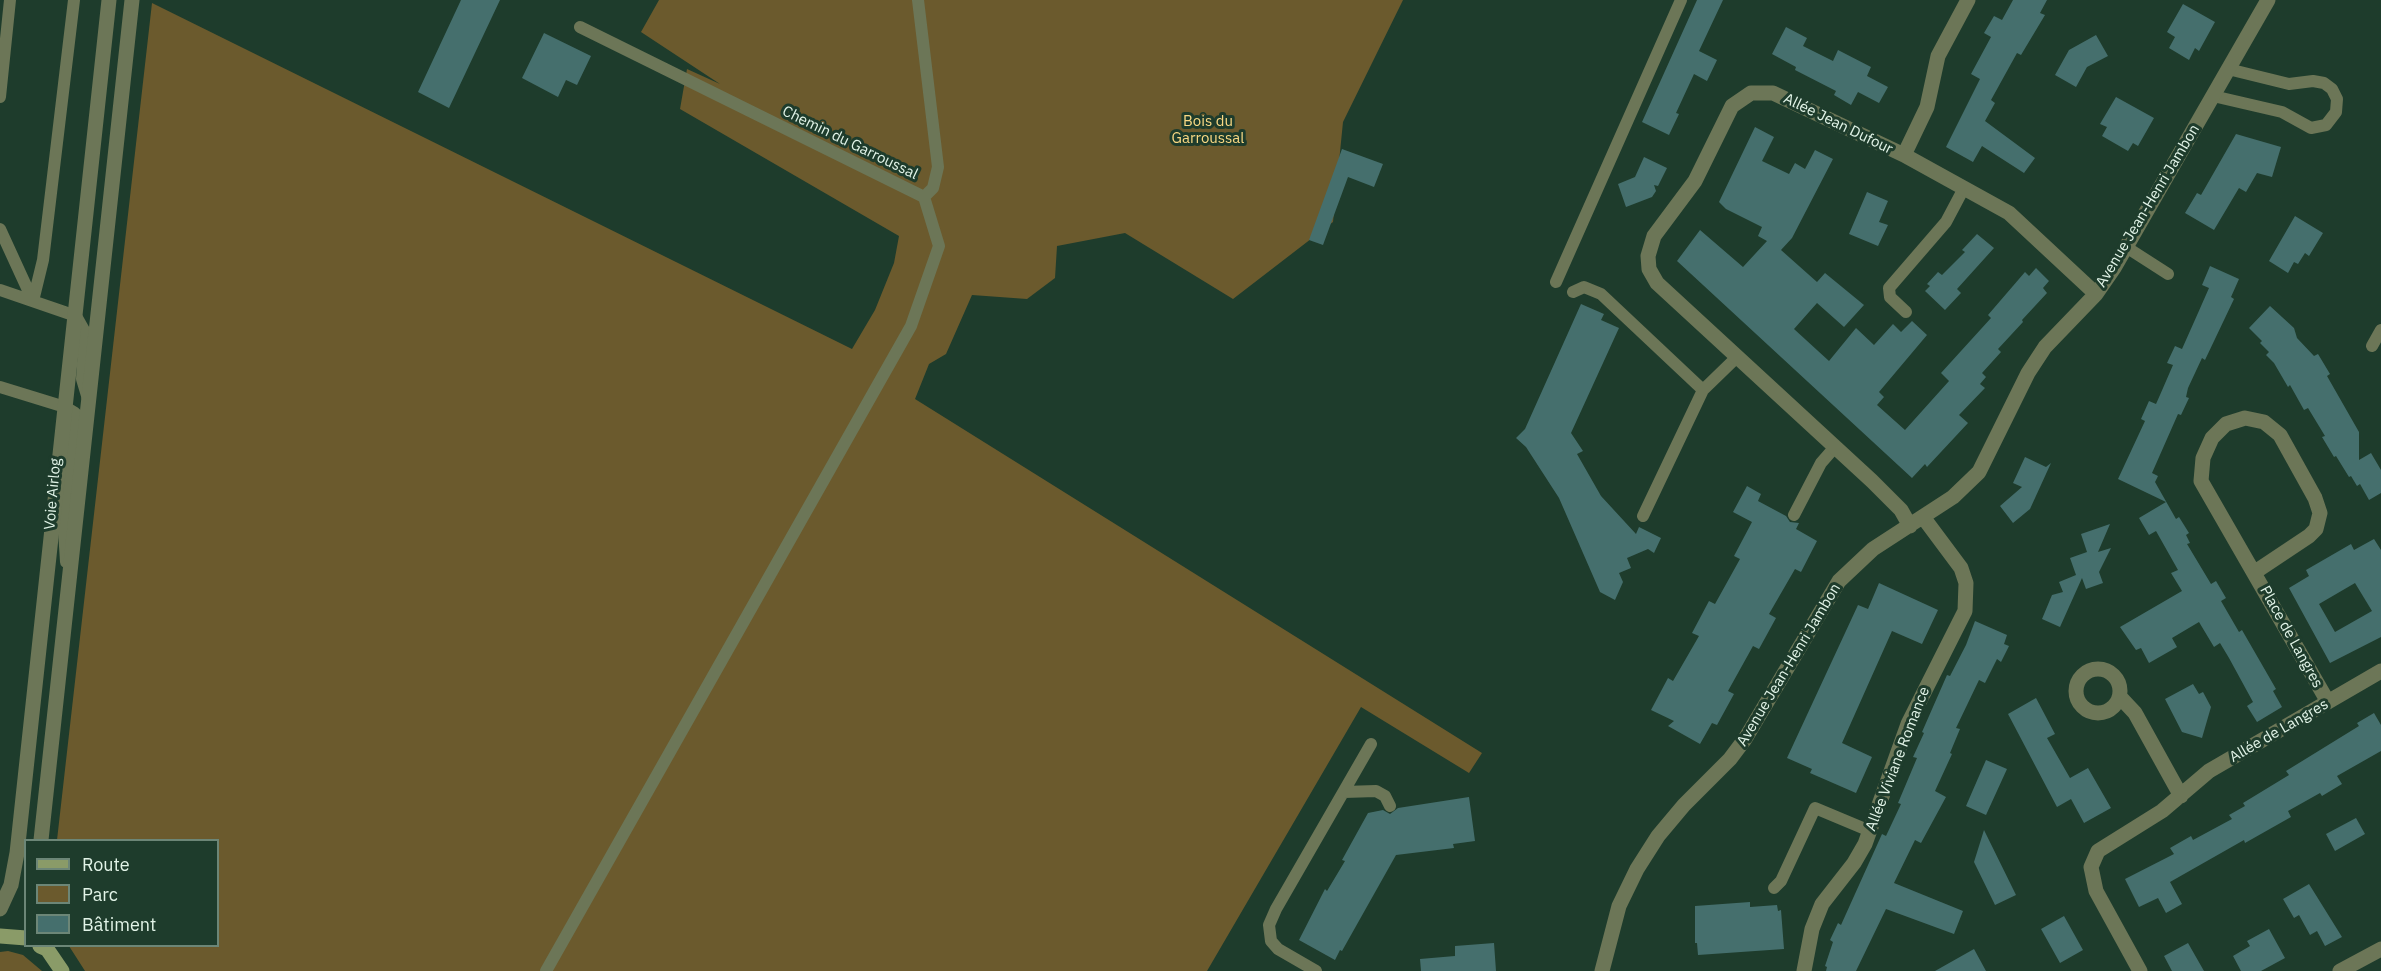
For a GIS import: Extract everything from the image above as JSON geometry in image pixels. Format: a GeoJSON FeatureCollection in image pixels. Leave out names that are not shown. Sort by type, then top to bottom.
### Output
{"type":"FeatureCollection","features":[{"type":"Feature","properties":{"kind":"main road"},"geometry":{"type":"LineString","coordinates":[[0,936],[24,938]]}},
{"type":"Feature","properties":{"kind":"main road"},"geometry":{"type":"LineString","coordinates":[[44,947],[62,971]]}},
{"type":"Feature","properties":{"kind":"street"},"geometry":{"type":"LineString","coordinates":[[0,909],[11,885],[17,853],[109,0]]}},
{"type":"Feature","properties":{"kind":"street"},"geometry":{"type":"LineString","coordinates":[[41,839],[132,0]]}},
{"type":"Feature","properties":{"kind":"street"},"geometry":{"type":"LineString","coordinates":[[1904,155],[1926,107],[1938,56],[1968,0]]}},
{"type":"Feature","properties":{"kind":"street","name":"Avenue Jean-Henri Jambon"},"geometry":{"type":"LineString","coordinates":[[1602,971],[1619,906],[1637,869],[1658,836],[1745,739],[1839,581],[1859,560],[1953,497],[1979,472],[2028,373],[2044,347],[2096,294],[2126,247],[2268,0]]}},
{"type":"Feature","properties":{"kind":"street","name":"Allée Jean Dufour"},"geometry":{"type":"LineString","coordinates":[[1916,521],[1901,510],[1657,283],[1649,269],[1648,256],[1654,236],[1695,182],[1732,106],[1751,93],[1773,93],[1904,155],[2009,213],[2096,294]]}},
{"type":"Feature","properties":{"kind":"street","name":"Place de Langres"},"geometry":{"type":"LineString","coordinates":[[2255,572],[2313,533],[2320,513],[2315,498],[2280,435],[2264,422],[2245,418],[2230,422],[2216,433],[2203,458],[2201,476],[2203,487],[2255,572],[2328,702]]}},
{"type":"Feature","properties":{"kind":"street","name":"Allée Viviane Romance"},"geometry":{"type":"LineString","coordinates":[[1804,971],[1810,934],[1822,904],[1854,863],[1870,831],[1908,724],[1935,667],[1960,624],[1966,603],[1966,584],[1961,568],[1916,521]]}},
{"type":"Feature","properties":{"kind":"street","name":"Allée de Langres"},"geometry":{"type":"LineString","coordinates":[[2140,971],[2096,891],[2091,867],[2102,846],[2181,796],[2209,771],[2381,671]]}},
{"type":"Feature","properties":{"kind":"street"},"geometry":{"type":"LineString","coordinates":[[2120,698],[2135,713],[2181,796]]}},
{"type":"Feature","properties":{"kind":"street"},"geometry":{"type":"LineString","coordinates":[[2340,971],[2381,949]]}},
{"type":"Feature","properties":{"kind":"lane"},"geometry":{"type":"LineString","coordinates":[[0,97],[10,0]]}},
{"type":"Feature","properties":{"kind":"lane"},"geometry":{"type":"LineString","coordinates":[[33,301],[43,260],[74,0]]}},
{"type":"Feature","properties":{"kind":"lane","name":"Chemin du Garroussal"},"geometry":{"type":"LineString","coordinates":[[580,27],[924,197],[933,188],[938,167],[918,0]]}},
{"type":"Feature","properties":{"kind":"lane"},"geometry":{"type":"LineString","coordinates":[[1556,282],[1681,0]]}},
{"type":"Feature","properties":{"kind":"lane"},"geometry":{"type":"LineString","coordinates":[[2213,96],[2282,112],[2311,128],[2326,125],[2336,112],[2337,99],[2324,83],[2313,81],[2289,84],[2228,69]]}},
{"type":"Feature","properties":{"kind":"lane"},"geometry":{"type":"LineString","coordinates":[[1906,312],[1890,297],[1889,288],[1946,222],[1964,188]]}},
{"type":"Feature","properties":{"kind":"lane"},"geometry":{"type":"LineString","coordinates":[[546,971],[911,326],[939,246],[924,197]]}},
{"type":"Feature","properties":{"kind":"lane"},"geometry":{"type":"LineString","coordinates":[[0,229],[33,301]]}},
{"type":"Feature","properties":{"kind":"lane"},"geometry":{"type":"LineString","coordinates":[[2126,247],[2168,274]]}},
{"type":"Feature","properties":{"kind":"lane"},"geometry":{"type":"LineString","coordinates":[[1573,292],[1584,287],[1601,294],[1703,390]]}},
{"type":"Feature","properties":{"kind":"lane"},"geometry":{"type":"LineString","coordinates":[[0,290],[76,316],[85,332],[82,379],[88,400]]}},
{"type":"Feature","properties":{"kind":"lane"},"geometry":{"type":"LineString","coordinates":[[2372,346],[2381,330]]}},
{"type":"Feature","properties":{"kind":"lane"},"geometry":{"type":"LineString","coordinates":[[1643,516],[1703,390],[1737,357]]}},
{"type":"Feature","properties":{"kind":"lane"},"geometry":{"type":"LineString","coordinates":[[0,387],[65,407]]}},
{"type":"Feature","properties":{"kind":"lane","name":"Voie Airlog"},"geometry":{"type":"LineString","coordinates":[[65,407],[75,413],[64,531],[67,590]]}},
{"type":"Feature","properties":{"kind":"lane"},"geometry":{"type":"LineString","coordinates":[[1794,515],[1821,464],[1835,447]]}},
{"type":"Feature","properties":{"kind":"lane"},"geometry":{"type":"LineString","coordinates":[[1316,971],[1278,949],[1269,936],[1269,926],[1276,909],[1371,744]]}},
{"type":"Feature","properties":{"kind":"lane"},"geometry":{"type":"LineString","coordinates":[[1344,792],[1376,791],[1385,796],[1389,806]]}},
{"type":"Feature","properties":{"kind":"lane"},"geometry":{"type":"LineString","coordinates":[[1773,888],[1781,881],[1815,808],[1870,831]]}},
{"type":"Feature","properties":{"kind":"green space","name":"Bois du Garroussal"},"geometry":{"type":"Polygon","coordinates":[[[659,0],[1403,0],[1343,122],[1333,222],[1233,299],[1125,233],[1057,246],[1055,278],[1027,299],[972,295],[946,354],[929,364],[915,399],[1482,753],[1469,773],[1361,707],[1207,971],[85,971],[70,947],[219,947],[219,839],[57,839],[152,3],[852,349],[875,310],[894,263],[899,236],[680,109],[687,69],[720,84],[641,32],[659,0]]]}},
{"type":"Feature","properties":{"kind":"green space"},"geometry":{"type":"Polygon","coordinates":[[[8,951],[23,955],[42,971],[0,971],[0,952],[8,951]]]}},
{"type":"Feature","properties":{"kind":"building"},"geometry":{"type":"Polygon","coordinates":[[[461,0],[500,0],[449,108],[418,92],[461,0]]]}},
{"type":"Feature","properties":{"kind":"building"},"geometry":{"type":"Polygon","coordinates":[[[1697,0],[1723,0],[1699,51],[1717,60],[1707,81],[1694,74],[1676,113],[1679,114],[1669,135],[1642,122],[1697,0]]]}},
{"type":"Feature","properties":{"kind":"building"},"geometry":{"type":"Polygon","coordinates":[[[2013,0],[2047,0],[2040,13],[2045,15],[2021,55],[2017,53],[1991,100],[1995,103],[1985,121],[2035,158],[2024,173],[1982,146],[1973,162],[1946,147],[1980,79],[1971,74],[1991,37],[1984,33],[1994,16],[2002,20],[2013,0]]]}},
{"type":"Feature","properties":{"kind":"building"},"geometry":{"type":"Polygon","coordinates":[[[2183,4],[2215,22],[2199,51],[2195,48],[2189,60],[2169,48],[2175,37],[2167,32],[2183,4]]]}},
{"type":"Feature","properties":{"kind":"building"},"geometry":{"type":"Polygon","coordinates":[[[1786,27],[1807,38],[1803,46],[1833,61],[1838,50],[1871,67],[1867,76],[1888,87],[1879,103],[1858,92],[1851,105],[1834,95],[1836,91],[1795,70],[1796,67],[1772,54],[1786,27]]]}},
{"type":"Feature","properties":{"kind":"building"},"geometry":{"type":"Polygon","coordinates":[[[544,33],[591,56],[577,85],[566,80],[558,97],[522,78],[544,33]]]}},
{"type":"Feature","properties":{"kind":"building"},"geometry":{"type":"Polygon","coordinates":[[[2096,35],[2108,56],[2087,67],[2076,87],[2055,75],[2069,50],[2096,35]]]}},
{"type":"Feature","properties":{"kind":"building"},"geometry":{"type":"Polygon","coordinates":[[[2116,97],[2154,118],[2138,146],[2133,143],[2128,151],[2102,136],[2107,127],[2100,124],[2116,97]]]}},
{"type":"Feature","properties":{"kind":"building"},"geometry":{"type":"Polygon","coordinates":[[[1755,127],[1774,137],[1762,161],[1789,174],[1795,163],[1805,169],[1815,150],[1833,159],[1792,238],[1781,250],[1817,282],[1825,273],[1864,305],[1844,327],[1817,303],[1794,329],[1829,361],[1856,328],[1874,345],[1893,324],[1901,332],[1912,321],[1927,335],[1879,392],[1884,397],[1877,405],[1905,430],[1949,381],[1941,373],[1991,318],[1988,315],[2025,272],[2029,276],[2036,268],[2049,281],[2043,288],[2047,293],[1998,349],[2001,352],[1982,373],[1986,377],[1980,384],[1985,388],[1959,415],[1968,423],[1927,467],[1925,464],[1912,478],[1677,261],[1700,230],[1743,267],[1767,241],[1758,236],[1762,227],[1726,209],[1719,202],[1755,127]]]}},
{"type":"Feature","properties":{"kind":"building"},"geometry":{"type":"Polygon","coordinates":[[[2236,134],[2281,147],[2272,177],[2257,173],[2246,192],[2239,188],[2214,230],[2185,213],[2197,193],[2201,195],[2236,134]]]}},
{"type":"Feature","properties":{"kind":"building"},"geometry":{"type":"Polygon","coordinates":[[[1342,149],[1383,164],[1374,187],[1348,177],[1323,245],[1309,240],[1342,149]]]}},
{"type":"Feature","properties":{"kind":"building"},"geometry":{"type":"Polygon","coordinates":[[[1644,157],[1667,168],[1658,186],[1654,185],[1656,191],[1652,197],[1626,207],[1618,184],[1635,177],[1644,157]]]}},
{"type":"Feature","properties":{"kind":"building"},"geometry":{"type":"Polygon","coordinates":[[[1867,192],[1888,201],[1879,222],[1888,225],[1878,246],[1849,234],[1867,192]]]}},
{"type":"Feature","properties":{"kind":"building"},"geometry":{"type":"Polygon","coordinates":[[[2295,216],[2323,233],[2309,256],[2305,253],[2298,264],[2294,262],[2288,273],[2269,261],[2295,216]]]}},
{"type":"Feature","properties":{"kind":"building"},"geometry":{"type":"Polygon","coordinates":[[[1977,234],[1994,248],[1957,289],[1961,293],[1945,310],[1925,291],[1930,286],[1927,284],[1938,272],[1942,275],[1965,252],[1962,250],[1977,234]]]}},
{"type":"Feature","properties":{"kind":"building"},"geometry":{"type":"Polygon","coordinates":[[[2210,266],[2239,279],[2231,297],[2234,299],[2205,360],[2202,358],[2188,388],[2186,397],[2189,398],[2181,415],[2178,414],[2152,473],[2158,476],[2155,482],[2176,519],[2179,517],[2189,533],[2186,535],[2190,543],[2187,544],[2211,584],[2216,581],[2226,598],[2221,601],[2239,632],[2242,630],[2276,689],[2273,691],[2282,707],[2257,722],[2247,706],[2253,702],[2229,658],[2220,643],[2214,647],[2199,622],[2172,638],[2177,647],[2149,663],[2141,648],[2136,650],[2120,627],[2182,591],[2171,573],[2178,570],[2156,531],[2149,535],[2139,518],[2166,502],[2118,479],[2145,421],[2141,419],[2149,401],[2156,404],[2173,365],[2167,363],[2175,346],[2182,349],[2209,288],[2202,285],[2210,266]]]}},
{"type":"Feature","properties":{"kind":"building"},"geometry":{"type":"Polygon","coordinates":[[[1581,304],[1604,314],[1601,320],[1619,328],[1571,433],[1583,451],[1577,454],[1601,496],[1636,534],[1639,527],[1661,538],[1654,553],[1648,549],[1627,558],[1631,568],[1619,573],[1623,582],[1615,600],[1600,592],[1559,498],[1526,447],[1516,438],[1525,429],[1581,304]]]}},
{"type":"Feature","properties":{"kind":"building"},"geometry":{"type":"Polygon","coordinates":[[[2270,306],[2294,328],[2297,338],[2314,356],[2318,354],[2330,374],[2327,376],[2359,432],[2359,460],[2371,453],[2381,470],[2381,493],[2369,500],[2360,484],[2357,486],[2336,456],[2334,457],[2322,437],[2325,436],[2308,408],[2304,410],[2290,385],[2288,387],[2274,363],[2266,355],[2269,352],[2260,343],[2262,341],[2249,328],[2270,306]]]}},
{"type":"Feature","properties":{"kind":"building"},"geometry":{"type":"Polygon","coordinates":[[[2025,457],[2046,467],[2051,463],[2030,509],[2013,523],[2000,506],[2022,487],[2013,483],[2025,457]]]}},
{"type":"Feature","properties":{"kind":"building"},"geometry":{"type":"Polygon","coordinates":[[[1747,486],[1761,494],[1758,501],[1786,516],[1790,522],[1799,523],[1796,529],[1817,541],[1801,572],[1795,569],[1769,614],[1776,618],[1759,649],[1753,646],[1728,691],[1734,694],[1717,725],[1712,723],[1700,744],[1668,726],[1674,721],[1651,710],[1668,678],[1673,681],[1699,636],[1692,633],[1709,601],[1715,604],[1740,559],[1734,556],[1752,522],[1733,512],[1747,486]]]}},
{"type":"Feature","properties":{"kind":"building"},"geometry":{"type":"Polygon","coordinates":[[[2110,524],[2098,552],[2111,548],[2099,572],[2103,583],[2086,589],[2082,578],[2060,627],[2042,619],[2052,595],[2063,592],[2059,582],[2076,575],[2070,558],[2087,552],[2081,534],[2110,524]]]}},
{"type":"Feature","properties":{"kind":"building"},"geometry":{"type":"Polygon","coordinates":[[[2374,539],[2381,550],[2381,637],[2330,663],[2289,588],[2309,576],[2306,570],[2351,544],[2354,550],[2374,539]],[[2355,583],[2319,604],[2335,632],[2372,611],[2355,583]]]}},
{"type":"Feature","properties":{"kind":"building"},"geometry":{"type":"Polygon","coordinates":[[[1879,583],[1938,610],[1922,644],[1892,631],[1842,743],[1872,757],[1856,793],[1810,773],[1812,769],[1787,758],[1858,605],[1868,609],[1879,583]]]}},
{"type":"Feature","properties":{"kind":"building"},"geometry":{"type":"Polygon","coordinates":[[[1975,621],[2007,635],[2004,644],[2009,646],[2001,662],[1997,659],[1985,683],[1979,680],[1956,728],[1960,729],[1950,753],[1952,754],[1935,791],[1946,797],[1921,843],[1915,840],[1894,883],[1963,911],[1954,934],[1886,909],[1856,971],[1826,971],[1825,966],[1833,942],[1830,940],[1838,923],[1841,925],[1882,834],[1886,836],[1901,804],[1898,803],[1917,758],[1913,757],[1924,733],[1922,732],[1947,675],[1950,676],[1966,645],[1975,621]]]}},
{"type":"Feature","properties":{"kind":"building"},"geometry":{"type":"Polygon","coordinates":[[[2193,684],[2199,694],[2203,692],[2211,707],[2202,738],[2182,732],[2165,699],[2193,684]]]}},
{"type":"Feature","properties":{"kind":"building"},"geometry":{"type":"Polygon","coordinates":[[[2036,698],[2055,734],[2047,738],[2070,778],[2088,768],[2111,808],[2084,823],[2071,799],[2057,807],[2008,714],[2036,698]]]}},
{"type":"Feature","properties":{"kind":"building"},"geometry":{"type":"Polygon","coordinates":[[[2374,713],[2381,725],[2381,751],[2337,776],[2342,784],[2288,811],[2291,817],[2245,843],[2244,840],[2170,882],[2182,904],[2166,913],[2158,898],[2139,907],[2125,879],[2174,854],[2170,848],[2191,836],[2193,840],[2232,819],[2229,815],[2245,806],[2243,803],[2289,775],[2286,771],[2359,726],[2357,723],[2374,713]]]}},
{"type":"Feature","properties":{"kind":"building"},"geometry":{"type":"Polygon","coordinates":[[[1986,760],[2007,769],[1986,815],[1966,806],[1986,760]]]}},
{"type":"Feature","properties":{"kind":"building"},"geometry":{"type":"Polygon","coordinates":[[[1469,797],[1475,841],[1453,844],[1454,848],[1396,855],[1335,960],[1299,940],[1325,889],[1327,891],[1345,861],[1342,860],[1368,813],[1383,810],[1390,814],[1398,808],[1469,797]]]}},
{"type":"Feature","properties":{"kind":"building"},"geometry":{"type":"Polygon","coordinates":[[[2356,818],[2365,834],[2335,851],[2326,834],[2356,818]]]}},
{"type":"Feature","properties":{"kind":"building"},"geometry":{"type":"Polygon","coordinates":[[[1984,830],[2016,895],[1995,905],[1974,862],[1984,830]]]}},
{"type":"Feature","properties":{"kind":"building"},"geometry":{"type":"Polygon","coordinates":[[[2309,884],[2342,937],[2325,946],[2317,931],[2310,935],[2299,915],[2294,918],[2283,899],[2309,884]]]}},
{"type":"Feature","properties":{"kind":"building"},"geometry":{"type":"Polygon","coordinates":[[[1750,902],[1750,907],[1777,905],[1778,911],[1781,910],[1784,949],[1698,955],[1697,943],[1695,943],[1695,906],[1750,902]]]}},
{"type":"Feature","properties":{"kind":"building"},"geometry":{"type":"Polygon","coordinates":[[[2064,916],[2083,950],[2060,963],[2041,929],[2064,916]]]}},
{"type":"Feature","properties":{"kind":"building"},"geometry":{"type":"Polygon","coordinates":[[[2269,929],[2285,958],[2261,971],[2241,971],[2233,956],[2250,946],[2247,941],[2269,929]]]}},
{"type":"Feature","properties":{"kind":"building"},"geometry":{"type":"Polygon","coordinates":[[[1494,943],[1496,971],[1421,971],[1420,959],[1455,956],[1455,946],[1494,943]]]}},
{"type":"Feature","properties":{"kind":"building"},"geometry":{"type":"Polygon","coordinates":[[[2188,943],[2204,971],[2172,971],[2164,956],[2188,943]]]}},
{"type":"Feature","properties":{"kind":"building"},"geometry":{"type":"Polygon","coordinates":[[[1974,949],[1986,971],[1935,971],[1974,949]]]}}]}
